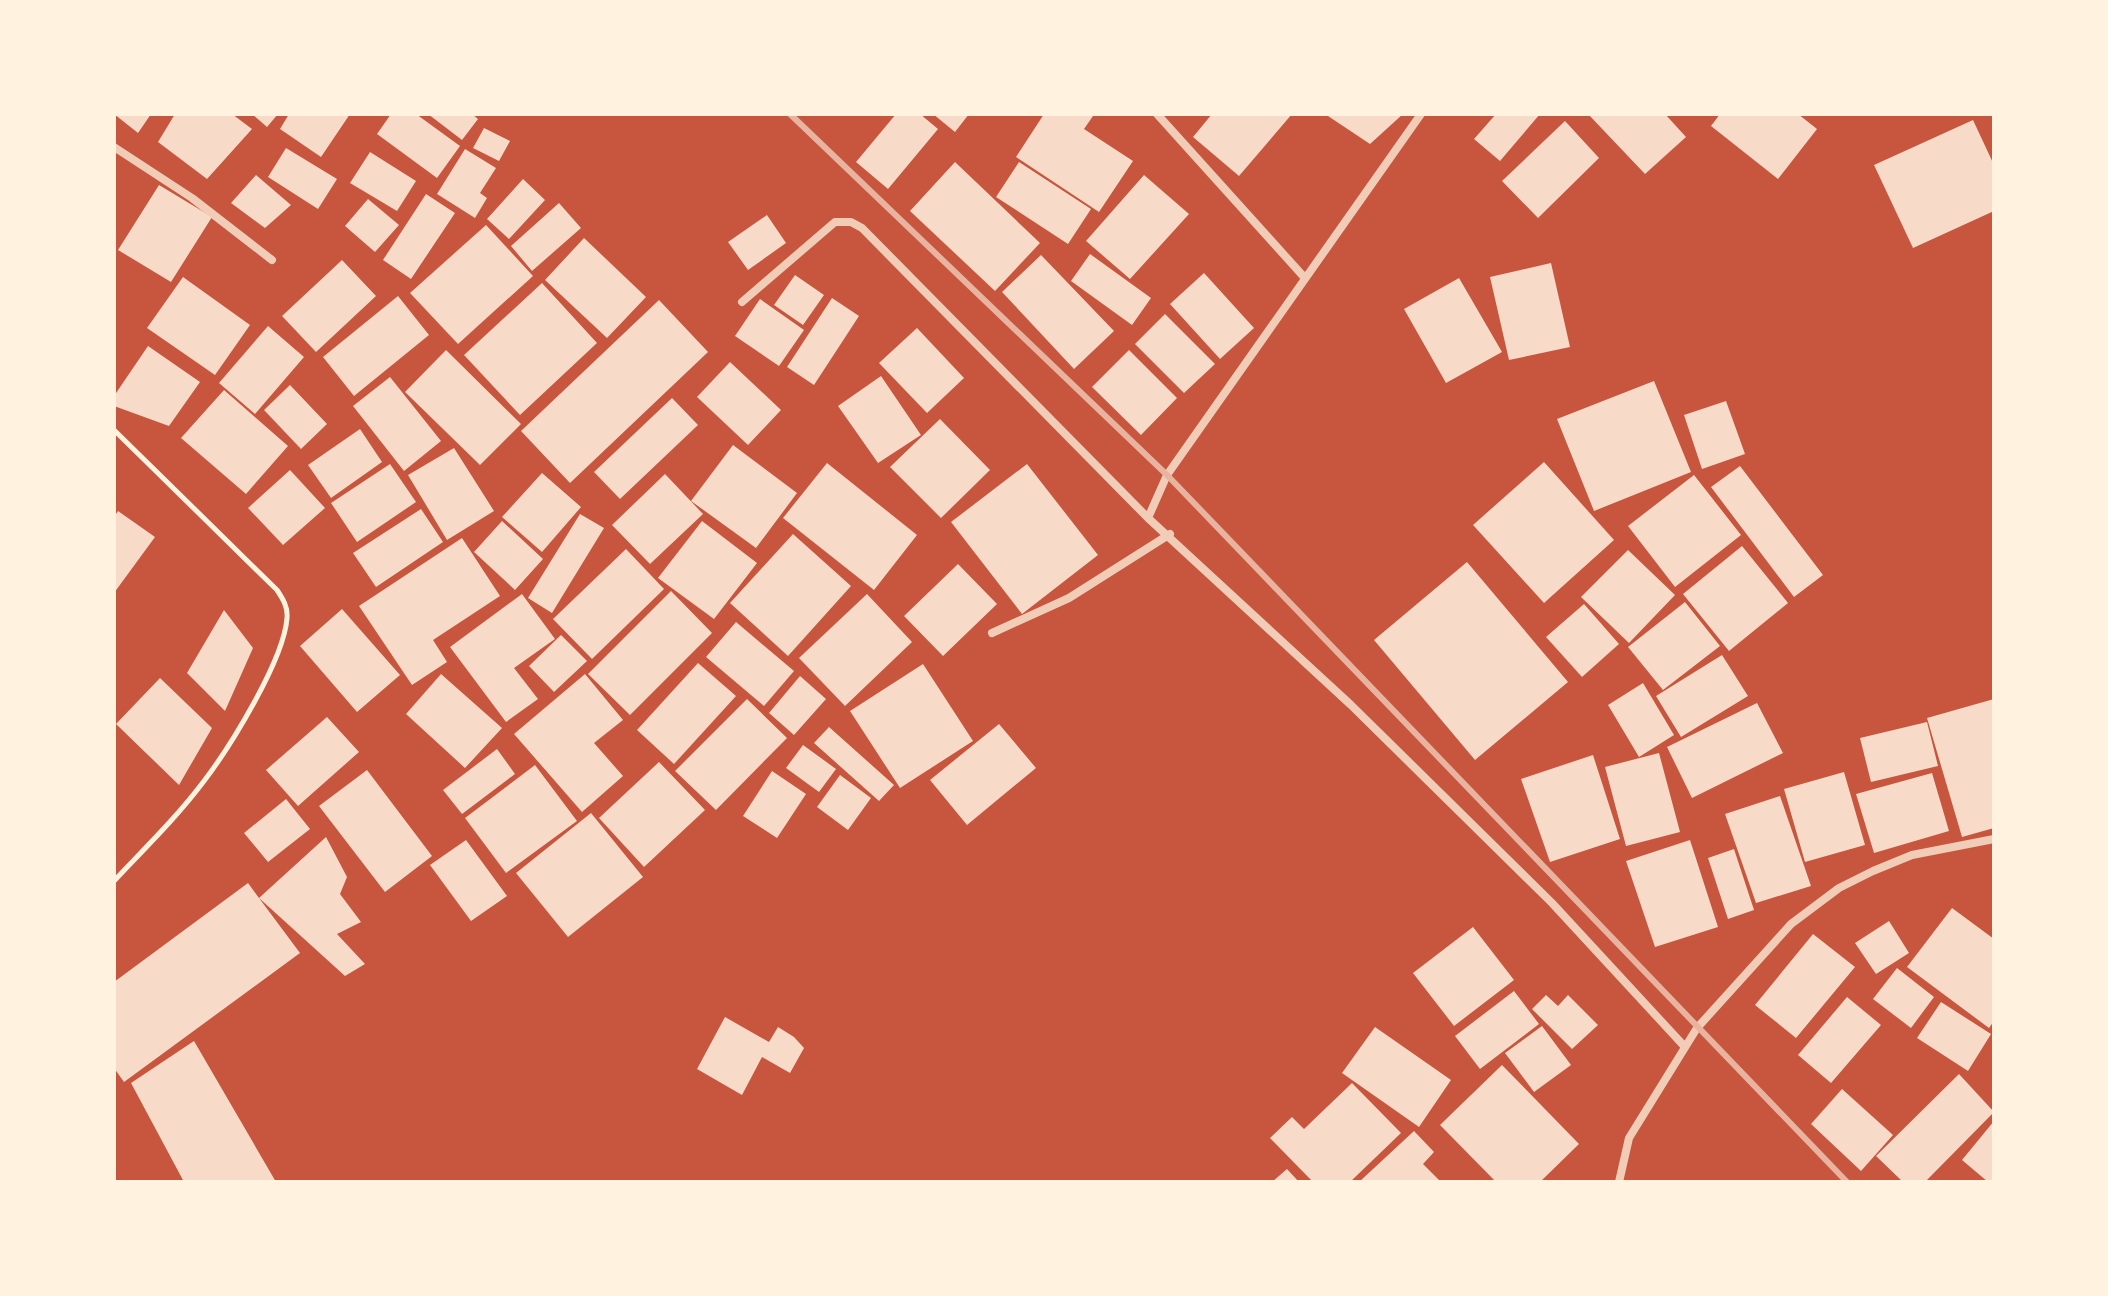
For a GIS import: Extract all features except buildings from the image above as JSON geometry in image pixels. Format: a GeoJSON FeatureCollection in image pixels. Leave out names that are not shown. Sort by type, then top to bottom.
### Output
{"type":"FeatureCollection","features":[{"type":"Feature","properties":{"kind":"street"},"geometry":{"type":"LineString","coordinates":[[1157,114],[1304,277]]}},
{"type":"Feature","properties":{"kind":"street"},"geometry":{"type":"LineString","coordinates":[[1148,518],[1167,475],[1421,114]]}},
{"type":"Feature","properties":{"kind":"street"},"geometry":{"type":"LineString","coordinates":[[114,147],[192,198],[272,260]]}},
{"type":"Feature","properties":{"kind":"street"},"geometry":{"type":"LineString","coordinates":[[742,302],[835,222],[851,222],[862,228],[1148,518],[1170,534],[1351,705],[1552,903],[1685,1047]]}},
{"type":"Feature","properties":{"kind":"street"},"geometry":{"type":"LineString","coordinates":[[992,633],[1069,598],[1170,534]]}},
{"type":"Feature","properties":{"kind":"street"},"geometry":{"type":"LineString","coordinates":[[1619,1182],[1629,1138],[1685,1047],[1707,1016],[1791,924],[1839,888],[1912,855],[1994,839]]}},
{"type":"Feature","properties":{"kind":"path"},"geometry":{"type":"LineString","coordinates":[[114,430],[277,590],[285,602],[287,616],[271,666],[206,780],[114,881]]}},
{"type":"Feature","properties":{"kind":"railway"},"geometry":{"type":"LineString","coordinates":[[790,114],[1167,475],[1847,1182]]}}]}
